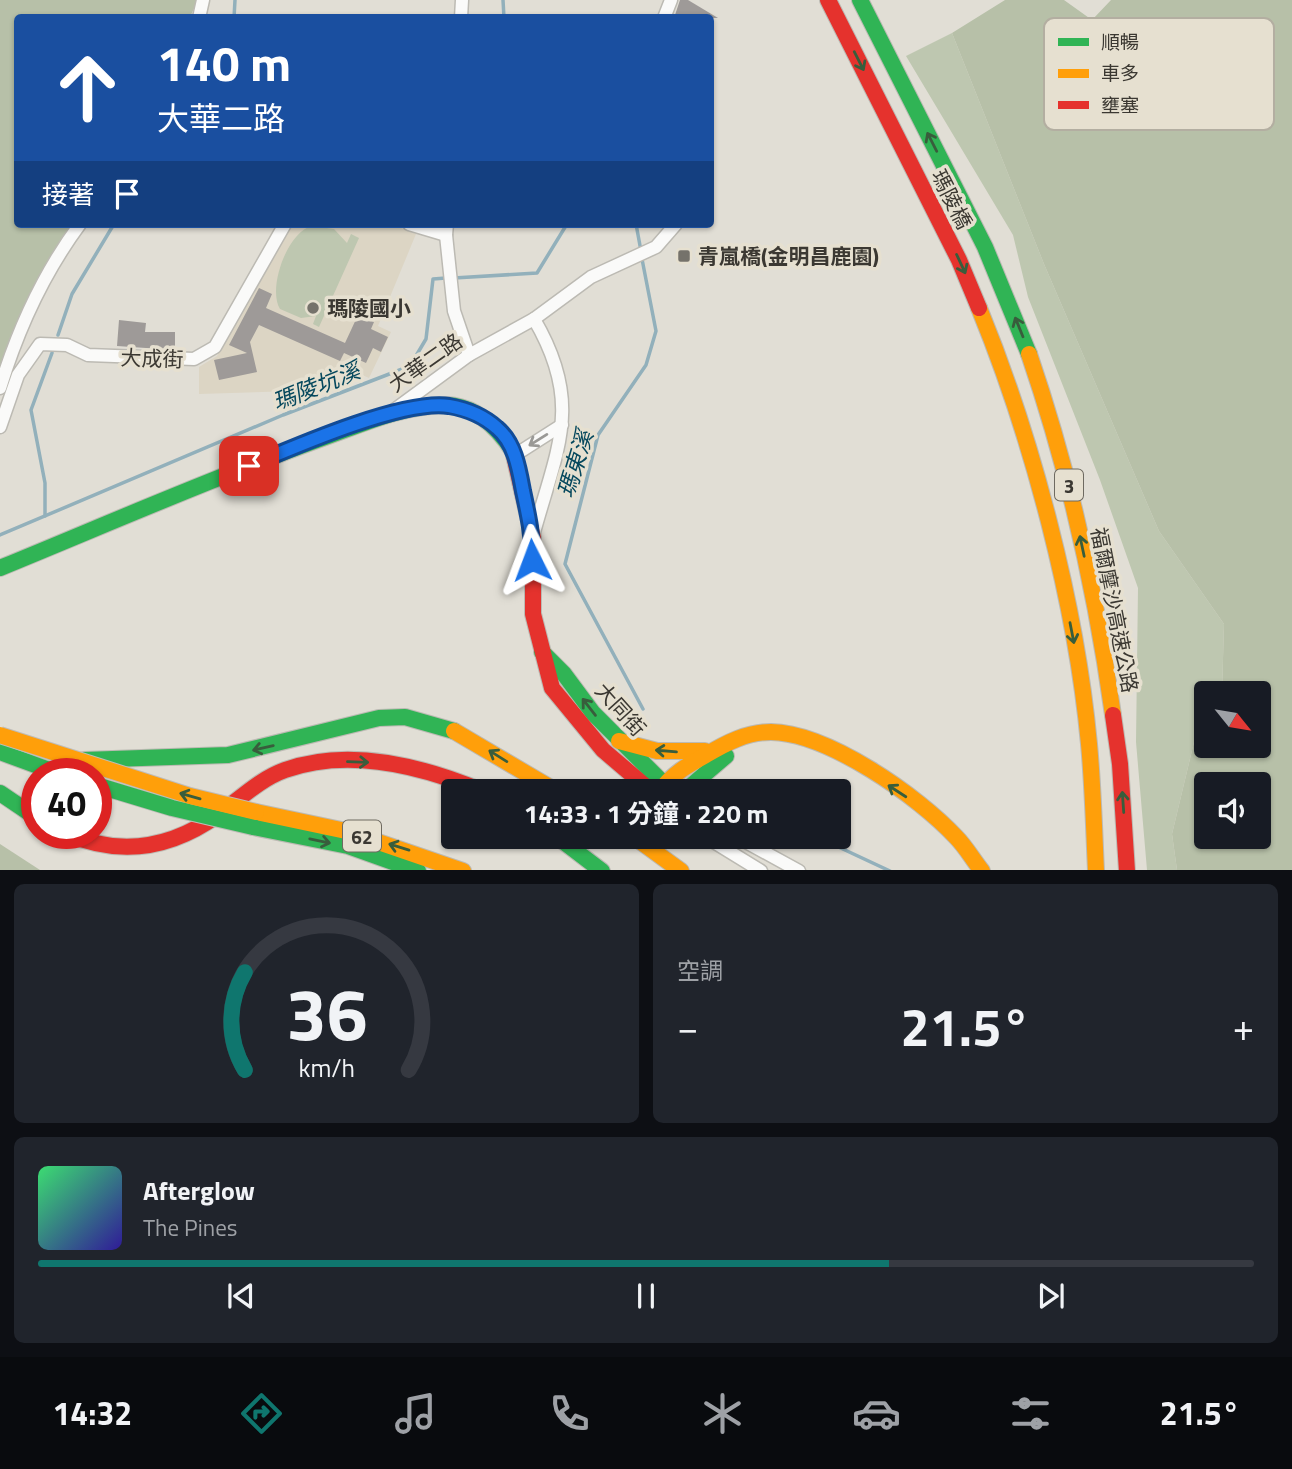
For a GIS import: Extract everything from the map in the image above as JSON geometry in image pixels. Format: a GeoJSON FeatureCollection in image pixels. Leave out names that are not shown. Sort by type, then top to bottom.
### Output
{"type":"FeatureCollection","features":[{"type":"Feature","properties":{"kind":"main road","name":"瑪陵橋"},"geometry":{"type":"LineString","coordinates":[[828,0],[964,271],[996,350],[1019,424],[1061,578],[1089,743],[1096,870]]}},
{"type":"Feature","properties":{"kind":"main road","name":"瑪陵橋"},"geometry":{"type":"LineString","coordinates":[[860,0],[985,247]]}},
{"type":"Feature","properties":{"kind":"main road","name":"福爾摩沙高速公路"},"geometry":{"type":"LineString","coordinates":[[985,247],[1028,350],[1069,484],[1104,651],[1116,733],[1127,870]]}},
{"type":"Feature","properties":{"kind":"main road"},"geometry":{"type":"LineString","coordinates":[[387,415],[447,405],[478,414],[499,429],[515,455]]}},
{"type":"Feature","properties":{"kind":"main road","name":"大華二路"},"geometry":{"type":"LineString","coordinates":[[0,568],[274,456],[387,415]]}},
{"type":"Feature","properties":{"kind":"main road","name":"大同街"},"geometry":{"type":"LineString","coordinates":[[515,455],[533,538],[533,614],[552,688],[603,750],[646,779]]}},
{"type":"Feature","properties":{"kind":"main road","name":"大同街"},"geometry":{"type":"LineString","coordinates":[[542,652],[564,674],[593,713],[652,779]]}},
{"type":"Feature","properties":{"kind":"main road"},"geometry":{"type":"LineString","coordinates":[[112,760],[228,755],[261,750],[366,719],[429,722],[483,747],[536,779]]}},
{"type":"Feature","properties":{"kind":"main road"},"geometry":{"type":"LineString","coordinates":[[669,779],[673,774],[741,736],[782,733],[813,742],[853,763],[925,808],[956,836],[982,870]]}},
{"type":"Feature","properties":{"kind":"main road","name":"62"},"geometry":{"type":"LineString","coordinates":[[0,735],[66,758]]}},
{"type":"Feature","properties":{"kind":"main road"},"geometry":{"type":"LineString","coordinates":[[619,741],[657,751],[689,753],[714,750]]}},
{"type":"Feature","properties":{"kind":"main road"},"geometry":{"type":"LineString","coordinates":[[698,779],[720,759],[760,746],[796,750],[852,778]]}},
{"type":"Feature","properties":{"kind":"main road"},"geometry":{"type":"LineString","coordinates":[[0,752],[21,760]]}},
{"type":"Feature","properties":{"kind":"main road"},"geometry":{"type":"LineString","coordinates":[[112,848],[134,850],[161,847],[193,833],[267,778],[293,767],[326,761],[396,766],[451,779]]}},
{"type":"Feature","properties":{"kind":"main road","name":"62"},"geometry":{"type":"LineString","coordinates":[[112,771],[257,812],[346,831],[463,870]]}},
{"type":"Feature","properties":{"kind":"main road","name":"62"},"geometry":{"type":"LineString","coordinates":[[112,790],[172,808],[348,846],[418,870]]}},
{"type":"Feature","properties":{"kind":"main road"},"geometry":{"type":"LineString","coordinates":[[874,792],[918,819],[944,843],[960,868]]}},
{"type":"Feature","properties":{"kind":"main road"},"geometry":{"type":"LineString","coordinates":[[0,793],[21,807]]}},
{"type":"Feature","properties":{"kind":"main road"},"geometry":{"type":"LineString","coordinates":[[574,849],[602,870]]}},
{"type":"Feature","properties":{"kind":"main road"},"geometry":{"type":"LineString","coordinates":[[651,849],[681,870]]}},
{"type":"Feature","properties":{"kind":"street"},"geometry":{"type":"LineString","coordinates":[[0,388],[16,338],[35,298],[78,228]]}},
{"type":"Feature","properties":{"kind":"street","name":"大成街"},"geometry":{"type":"LineString","coordinates":[[0,427],[18,375],[40,344],[67,345],[88,355],[194,359],[215,347],[283,228]]}},
{"type":"Feature","properties":{"kind":"street","name":"大華二路"},"geometry":{"type":"LineString","coordinates":[[387,415],[469,355],[534,319],[591,277],[626,258],[656,247],[673,228]]}},
{"type":"Feature","properties":{"kind":"street"},"geometry":{"type":"LineString","coordinates":[[447,230],[454,311],[469,355]]}},
{"type":"Feature","properties":{"kind":"street"},"geometry":{"type":"LineString","coordinates":[[533,538],[562,425],[564,405],[562,382],[552,350],[534,319]]}},
{"type":"Feature","properties":{"kind":"street"},"geometry":{"type":"LineString","coordinates":[[515,455],[562,425]]}},
{"type":"Feature","properties":{"kind":"street"},"geometry":{"type":"LineString","coordinates":[[726,849],[761,870]]}},
{"type":"Feature","properties":{"kind":"street"},"geometry":{"type":"LineString","coordinates":[[759,849],[799,870]]}},
{"type":"Feature","properties":{"kind":"shaded area","name":"瑪陵國小"},"geometry":{"type":"Polygon","coordinates":[[[288,228],[401,228],[416,234],[378,326],[391,332],[369,378],[340,365],[294,391],[199,394],[199,367],[217,356],[250,288],[255,289],[288,228]]]}},
{"type":"Feature","properties":{"kind":"green space"},"geometry":{"type":"Polygon","coordinates":[[[0,0],[198,0],[191,14],[14,14],[14,228],[70,228],[30,294],[11,335],[0,386],[0,0]]]}},
{"type":"Feature","properties":{"kind":"green space"},"geometry":{"type":"Polygon","coordinates":[[[1005,0],[1064,0],[1089,18],[1044,18],[1044,130],[1274,130],[1274,18],[1094,18],[1111,0],[1292,0],[1292,870],[1177,870],[1172,834],[1194,742],[1194,758],[1271,758],[1271,681],[1222,681],[1224,624],[1159,531],[1044,264],[952,33],[1005,0]]]}},
{"type":"Feature","properties":{"kind":"green space"},"geometry":{"type":"Polygon","coordinates":[[[952,33],[1044,264],[1159,531],[1224,624],[1222,681],[1194,681],[1194,742],[1172,834],[1177,870],[1147,870],[1136,742],[1138,588],[1100,480],[1028,297],[1013,235],[906,56],[952,33]]]}},
{"type":"Feature","properties":{"kind":"green space"},"geometry":{"type":"Polygon","coordinates":[[[334,229],[347,243],[351,234],[359,238],[319,327],[313,324],[316,316],[301,318],[280,309],[277,300],[276,288],[282,262],[295,238],[303,230],[334,229]]]}},
{"type":"Feature","properties":{"kind":"green space"},"geometry":{"type":"Polygon","coordinates":[[[0,844],[40,870],[0,870],[0,844]]]}},
{"type":"Feature","properties":{"kind":"building"},"geometry":{"type":"Polygon","coordinates":[[[680,0],[688,0],[711,14],[675,14],[680,0]]]}},
{"type":"Feature","properties":{"kind":"building"},"geometry":{"type":"Polygon","coordinates":[[[259,288],[272,294],[266,308],[345,343],[358,315],[374,322],[371,329],[388,337],[381,352],[373,348],[366,363],[344,353],[340,361],[259,325],[250,342],[257,372],[219,380],[214,360],[247,353],[229,345],[259,288]]]}},
{"type":"Feature","properties":{"kind":"building"},"geometry":{"type":"Polygon","coordinates":[[[119,320],[146,323],[145,332],[175,332],[175,350],[117,346],[119,320]]]}},
{"type":"Feature","properties":{"kind":"waterway"},"geometry":{"type":"LineString","coordinates":[[234,14],[235,0]]}},
{"type":"Feature","properties":{"kind":"waterway","name":"瑪陵坑溪"},"geometry":{"type":"LineString","coordinates":[[503,0],[504,14]]}},
{"type":"Feature","properties":{"kind":"waterway"},"geometry":{"type":"LineString","coordinates":[[58,335],[72,294],[112,228]]}},
{"type":"Feature","properties":{"kind":"waterway","name":"瑪陵坑溪"},"geometry":{"type":"LineString","coordinates":[[454,278],[537,273],[565,228]]}},
{"type":"Feature","properties":{"kind":"waterway","name":"瑪東溪"},"geometry":{"type":"LineString","coordinates":[[637,228],[641,251]]}},
{"type":"Feature","properties":{"kind":"waterway","name":"瑪東溪"},"geometry":{"type":"LineString","coordinates":[[642,259],[656,331],[646,365],[598,435],[565,564],[643,709]]}},
{"type":"Feature","properties":{"kind":"waterway","name":"瑪陵坑溪"},"geometry":{"type":"LineString","coordinates":[[0,535],[283,415],[410,366],[426,339],[433,279],[446,278]]}},
{"type":"Feature","properties":{"kind":"waterway"},"geometry":{"type":"LineString","coordinates":[[45,516],[45,483],[31,410],[52,353]]}},
{"type":"Feature","properties":{"kind":"waterway","name":"瑪東溪"},"geometry":{"type":"LineString","coordinates":[[843,849],[888,870]]}},
{"type":"Feature","properties":{"kind":"traffic: fast"},"geometry":{"type":"LineString","coordinates":[[860,0],[985,247],[1029,354]]}},
{"type":"Feature","properties":{"kind":"traffic: fast"},"geometry":{"type":"LineString","coordinates":[[0,568],[277,455],[380,417],[413,408],[446,405],[467,409],[486,420],[501,434],[513,451]]}},
{"type":"Feature","properties":{"kind":"traffic: fast"},"geometry":{"type":"LineString","coordinates":[[542,652],[564,674],[593,713],[659,779]]}},
{"type":"Feature","properties":{"kind":"traffic: fast"},"geometry":{"type":"LineString","coordinates":[[112,759],[228,755],[379,718],[405,717],[454,731]]}},
{"type":"Feature","properties":{"kind":"traffic: fast"},"geometry":{"type":"LineString","coordinates":[[0,752],[21,760]]}},
{"type":"Feature","properties":{"kind":"traffic: fast"},"geometry":{"type":"LineString","coordinates":[[699,779],[726,756]]}},
{"type":"Feature","properties":{"kind":"traffic: fast"},"geometry":{"type":"LineString","coordinates":[[112,790],[172,808],[253,827]]}},
{"type":"Feature","properties":{"kind":"traffic: fast"},"geometry":{"type":"LineString","coordinates":[[0,793],[21,807]]}},
{"type":"Feature","properties":{"kind":"traffic: fast"},"geometry":{"type":"LineString","coordinates":[[253,827],[348,846],[415,870]]}},
{"type":"Feature","properties":{"kind":"traffic: fast"},"geometry":{"type":"LineString","coordinates":[[573,849],[601,870]]}},
{"type":"Feature","properties":{"kind":"traffic: slow"},"geometry":{"type":"LineString","coordinates":[[979,308],[1034,466],[1074,635],[1089,744],[1096,870]]}},
{"type":"Feature","properties":{"kind":"traffic: slow"},"geometry":{"type":"LineString","coordinates":[[1029,354],[1057,442],[1080,532],[1113,715]]}},
{"type":"Feature","properties":{"kind":"traffic: slow"},"geometry":{"type":"LineString","coordinates":[[454,731],[536,779]]}},
{"type":"Feature","properties":{"kind":"traffic: slow"},"geometry":{"type":"LineString","coordinates":[[671,779],[687,766],[737,739],[762,732],[794,735],[845,755],[896,786],[956,837],[981,870]]}},
{"type":"Feature","properties":{"kind":"traffic: slow"},"geometry":{"type":"LineString","coordinates":[[0,735],[190,796],[256,812]]}},
{"type":"Feature","properties":{"kind":"traffic: slow"},"geometry":{"type":"LineString","coordinates":[[619,741],[657,751],[705,751]]}},
{"type":"Feature","properties":{"kind":"traffic: slow"},"geometry":{"type":"LineString","coordinates":[[256,812],[346,831],[460,870]]}},
{"type":"Feature","properties":{"kind":"traffic: slow"},"geometry":{"type":"LineString","coordinates":[[651,849],[680,870]]}},
{"type":"Feature","properties":{"kind":"traffic: jam"},"geometry":{"type":"LineString","coordinates":[[828,0],[959,260],[979,308]]}},
{"type":"Feature","properties":{"kind":"traffic: jam"},"geometry":{"type":"LineString","coordinates":[[513,451],[533,538],[533,614],[552,688],[603,750],[637,779]]}},
{"type":"Feature","properties":{"kind":"traffic: jam"},"geometry":{"type":"LineString","coordinates":[[1113,715],[1120,764],[1127,870]]}},
{"type":"Feature","properties":{"kind":"traffic: jam"},"geometry":{"type":"LineString","coordinates":[[112,846],[145,846],[182,835],[201,826],[276,774],[309,763],[334,760],[385,762],[450,779]]}},
{"type":"Feature","properties":{"kind":"place","name":"青嵐橋(金明昌鹿園)"},"geometry":{"type":"Point","coordinates":[684,256]}},
{"type":"Feature","properties":{"kind":"place","name":"瑪陵國小"},"geometry":{"type":"Point","coordinates":[313,308]}},
{"type":"Feature","properties":{"kind":"route"},"geometry":{"type":"LineString","coordinates":[[249,466],[387,415],[447,405],[478,414],[499,429],[515,455],[533,538],[532,560]]}}]}
